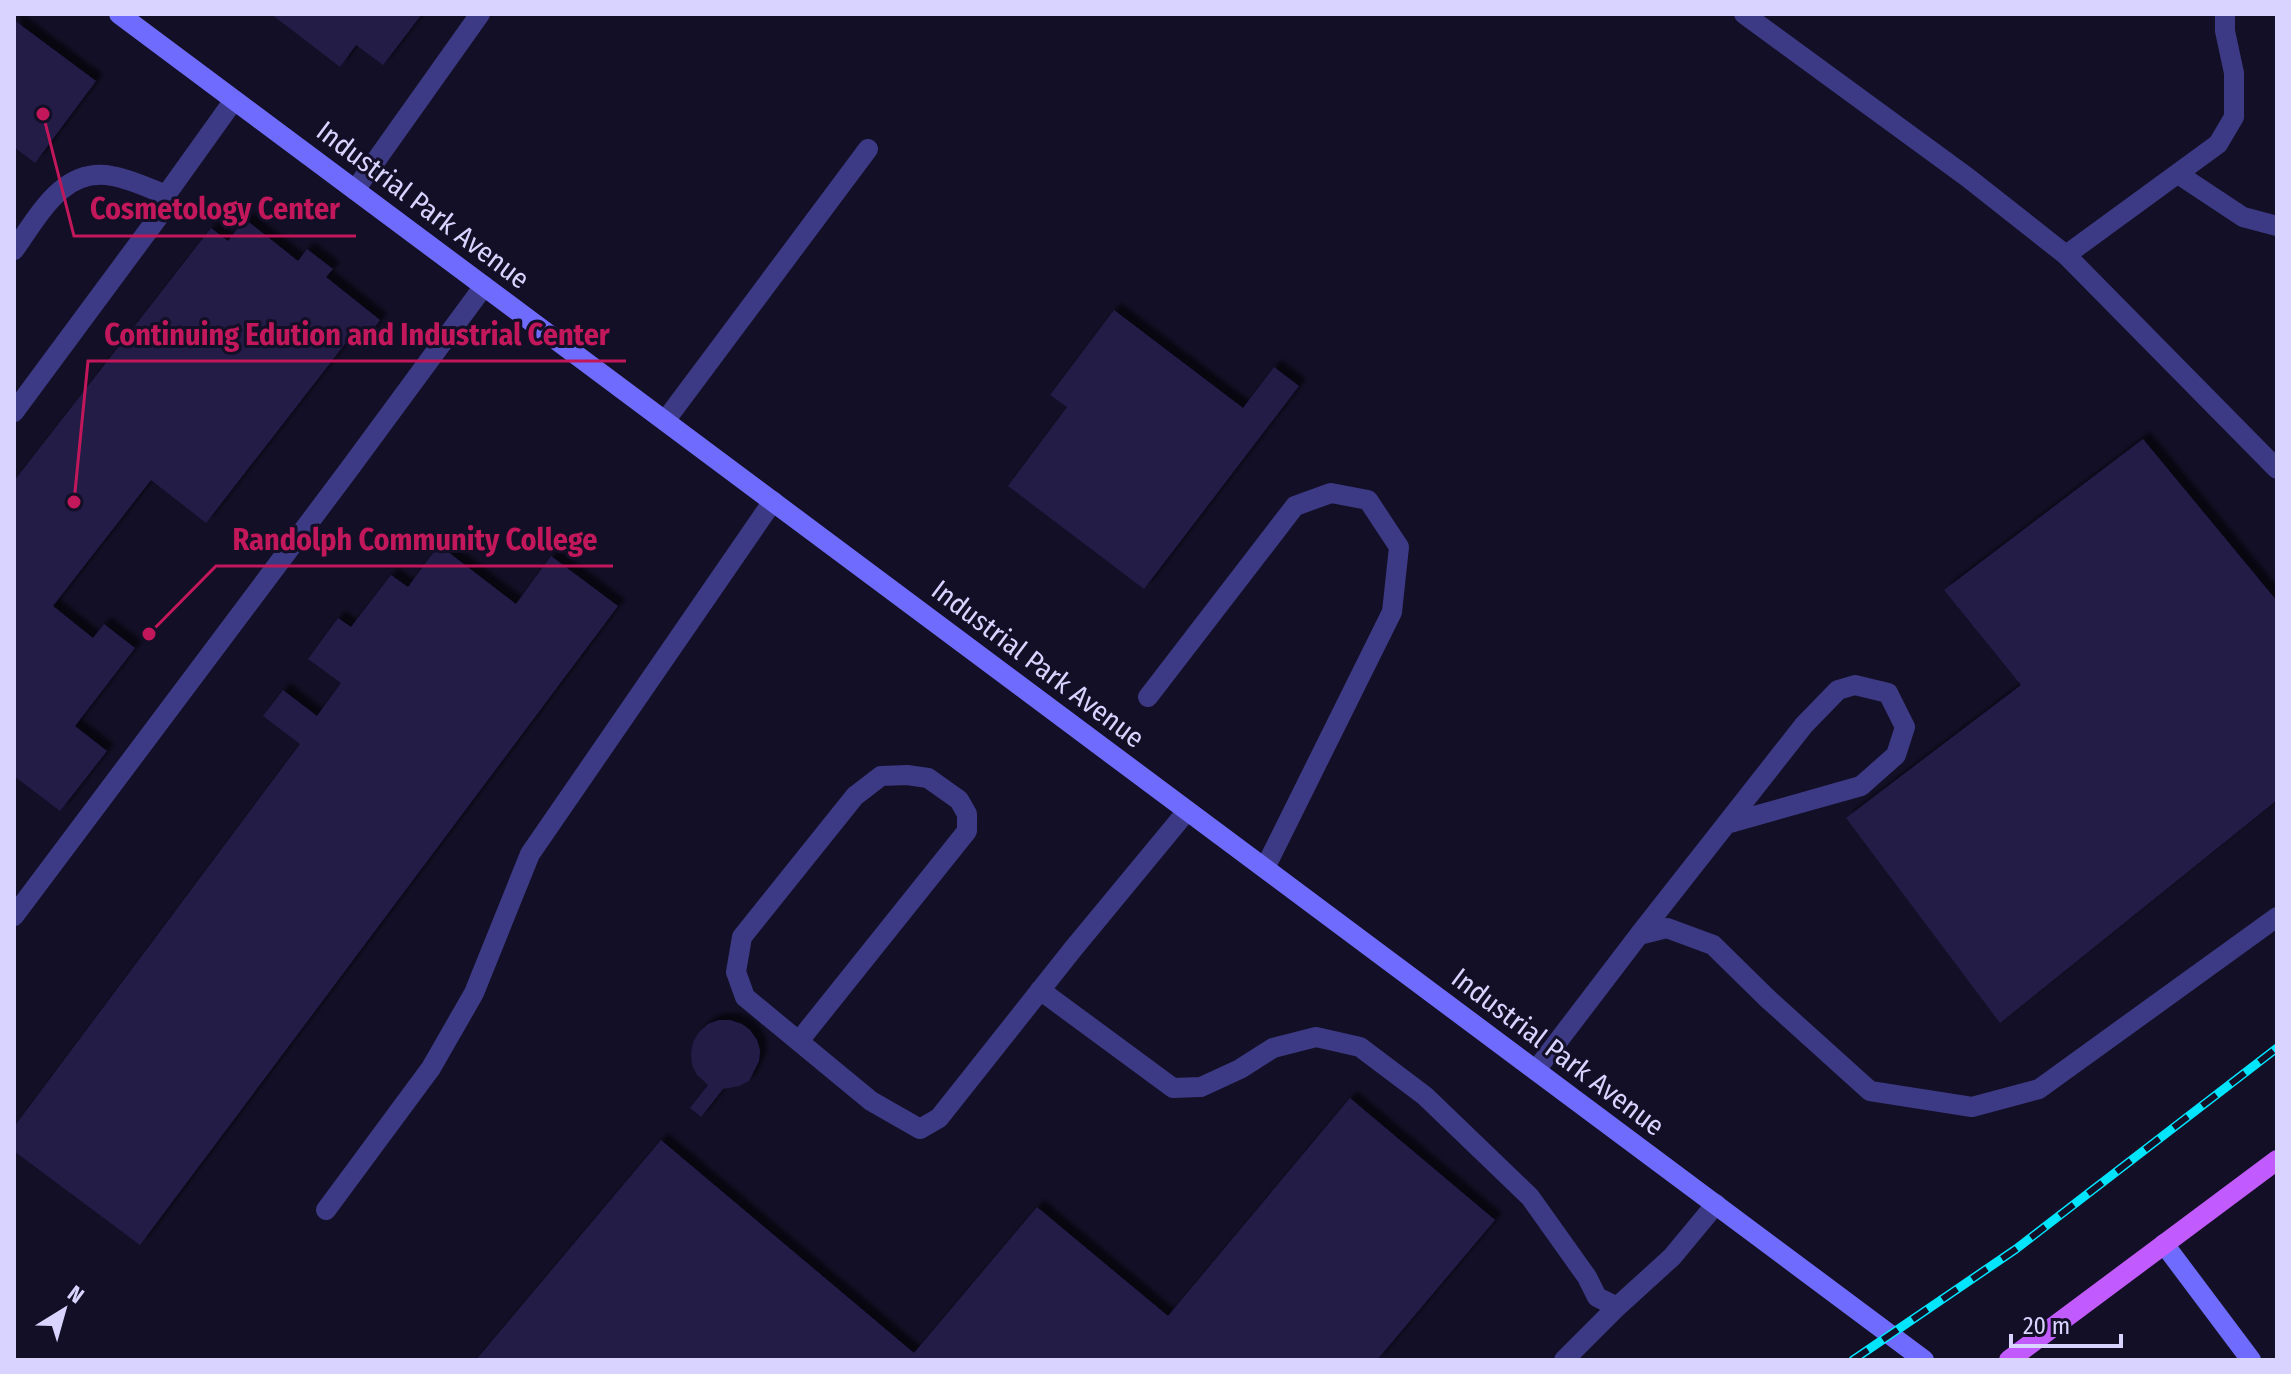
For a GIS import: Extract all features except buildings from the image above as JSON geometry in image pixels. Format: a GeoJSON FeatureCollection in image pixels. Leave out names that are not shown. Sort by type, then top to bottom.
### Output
{"type":"FeatureCollection","features":[{"type":"Feature","properties":{"kind":"main road"},"geometry":{"type":"LineString","coordinates":[[2009,1360],[2277,1160]]}},
{"type":"Feature","properties":{"kind":"street"},"geometry":{"type":"LineString","coordinates":[[355,190],[480,14]]}},
{"type":"Feature","properties":{"kind":"street"},"geometry":{"type":"LineString","coordinates":[[1744,14],[1967,177],[2066,255],[2277,469]]}},
{"type":"Feature","properties":{"kind":"street"},"geometry":{"type":"LineString","coordinates":[[2066,255],[2218,144],[2234,117],[2234,73],[2225,31],[2225,14]]}},
{"type":"Feature","properties":{"kind":"street","name":"Industrial Park Avenue"},"geometry":{"type":"LineString","coordinates":[[123,15],[1924,1360]]}},
{"type":"Feature","properties":{"kind":"street"},"geometry":{"type":"LineString","coordinates":[[14,412],[159,216],[166,195],[234,100]]}},
{"type":"Feature","properties":{"kind":"street"},"geometry":{"type":"LineString","coordinates":[[665,421],[868,149]]}},
{"type":"Feature","properties":{"kind":"street"},"geometry":{"type":"LineString","coordinates":[[2178,174],[2243,217],[2277,226]]}},
{"type":"Feature","properties":{"kind":"street"},"geometry":{"type":"LineString","coordinates":[[14,250],[57,191],[83,176],[111,175],[166,195]]}},
{"type":"Feature","properties":{"kind":"street"},"geometry":{"type":"LineString","coordinates":[[14,916],[484,286]]}},
{"type":"Feature","properties":{"kind":"street"},"geometry":{"type":"LineString","coordinates":[[1148,697],[1295,506],[1331,493],[1368,500],[1399,547],[1392,612],[1265,868]]}},
{"type":"Feature","properties":{"kind":"street"},"geometry":{"type":"LineString","coordinates":[[326,1210],[438,1055],[474,993],[530,854],[773,501]]}},
{"type":"Feature","properties":{"kind":"street"},"geometry":{"type":"LineString","coordinates":[[1536,1070],[1639,935],[1726,824],[1804,725],[1838,690],[1855,685],[1888,693],[1905,727],[1896,755],[1861,786],[1726,824]]}},
{"type":"Feature","properties":{"kind":"street"},"geometry":{"type":"LineString","coordinates":[[799,1041],[967,831],[967,814],[959,800],[928,778],[881,776],[855,796],[742,937],[736,972],[745,997],[871,1101],[920,1129],[939,1118],[1187,811]]}},
{"type":"Feature","properties":{"kind":"street"},"geometry":{"type":"LineString","coordinates":[[1639,935],[1667,928],[1713,945],[1870,1091],[1972,1107],[2039,1089],[2277,917]]}},
{"type":"Feature","properties":{"kind":"street"},"geometry":{"type":"LineString","coordinates":[[1040,990],[1173,1088],[1201,1087],[1240,1069],[1273,1048],[1316,1037],[1360,1047],[1425,1096],[1530,1197],[1587,1277],[1597,1297],[1617,1307]]}},
{"type":"Feature","properties":{"kind":"street"},"geometry":{"type":"LineString","coordinates":[[1564,1360],[1672,1257],[1716,1204]]}},
{"type":"Feature","properties":{"kind":"street"},"geometry":{"type":"LineString","coordinates":[[2164,1244],[2251,1360]]}},
{"type":"Feature","properties":{"kind":"railway"},"geometry":{"type":"LineString","coordinates":[[1853,1360],[2016,1249],[2277,1048]]}},
{"type":"Feature","properties":{"kind":"place","name":"Cosmetology Center"},"geometry":{"type":"Point","coordinates":[43,114]}},
{"type":"Feature","properties":{"kind":"place","name":"Continuing Edution and Industrial Center"},"geometry":{"type":"Point","coordinates":[74,502]}},
{"type":"Feature","properties":{"kind":"place","name":"Randolph Community College"},"geometry":{"type":"Point","coordinates":[149,634]}}]}
